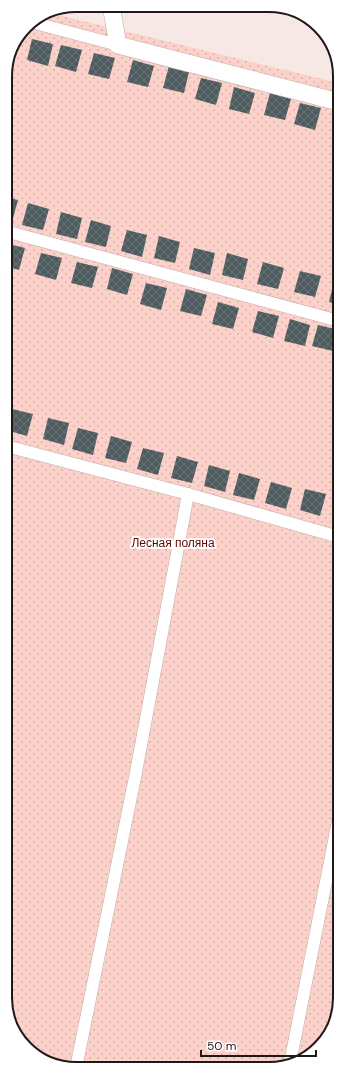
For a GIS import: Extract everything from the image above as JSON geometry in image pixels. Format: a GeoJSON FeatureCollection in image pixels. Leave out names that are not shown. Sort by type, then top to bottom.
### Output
{"type":"FeatureCollection","features":[{"type":"Feature","properties":{"kind":"street"},"geometry":{"type":"LineString","coordinates":[[112,12],[118,45]]}},
{"type":"Feature","properties":{"kind":"street"},"geometry":{"type":"LineString","coordinates":[[40,24],[333,100]]}},
{"type":"Feature","properties":{"kind":"street"},"geometry":{"type":"LineString","coordinates":[[12,233],[333,319]]}},
{"type":"Feature","properties":{"kind":"street"},"geometry":{"type":"LineString","coordinates":[[12,448],[188,494],[333,535]]}},
{"type":"Feature","properties":{"kind":"street"},"geometry":{"type":"LineString","coordinates":[[77,1062],[134,779],[188,494]]}},
{"type":"Feature","properties":{"kind":"street"},"geometry":{"type":"LineString","coordinates":[[291,1058],[333,846]]}},
{"type":"Feature","properties":{"kind":"green space","name":"Лесная поляна"},"geometry":{"type":"Polygon","coordinates":[[[57,15],[333,82],[333,1002],[328,1022],[317,1040],[308,1049],[293,1057],[281,1061],[64,1061],[52,1057],[37,1049],[25,1037],[15,1018],[13,1010],[12,72],[14,60],[25,37],[44,21],[57,15]]]}},
{"type":"Feature","properties":{"kind":"building"},"geometry":{"type":"Polygon","coordinates":[[[32,39],[53,44],[48,66],[27,60],[32,39]]]}},
{"type":"Feature","properties":{"kind":"building"},"geometry":{"type":"Polygon","coordinates":[[[61,45],[82,50],[76,72],[55,66],[61,45]]]}},
{"type":"Feature","properties":{"kind":"building"},"geometry":{"type":"Polygon","coordinates":[[[94,53],[115,58],[109,79],[88,74],[94,53]]]}},
{"type":"Feature","properties":{"kind":"building"},"geometry":{"type":"Polygon","coordinates":[[[133,60],[154,66],[148,87],[127,82],[133,60]]]}},
{"type":"Feature","properties":{"kind":"building"},"geometry":{"type":"Polygon","coordinates":[[[169,66],[189,72],[184,93],[163,88],[169,66]]]}},
{"type":"Feature","properties":{"kind":"building"},"geometry":{"type":"Polygon","coordinates":[[[201,78],[222,83],[216,105],[195,99],[201,78]]]}},
{"type":"Feature","properties":{"kind":"building"},"geometry":{"type":"Polygon","coordinates":[[[234,87],[255,93],[249,114],[229,109],[234,87]]]}},
{"type":"Feature","properties":{"kind":"building"},"geometry":{"type":"Polygon","coordinates":[[[270,93],[291,99],[285,120],[264,115],[270,93]]]}},
{"type":"Feature","properties":{"kind":"building"},"geometry":{"type":"Polygon","coordinates":[[[300,103],[321,108],[315,130],[294,124],[300,103]]]}},
{"type":"Feature","properties":{"kind":"building"},"geometry":{"type":"Polygon","coordinates":[[[12,199],[18,200],[12,222],[12,199]]]}},
{"type":"Feature","properties":{"kind":"building"},"geometry":{"type":"Polygon","coordinates":[[[28,203],[49,209],[43,230],[22,225],[28,203]]]}},
{"type":"Feature","properties":{"kind":"building"},"geometry":{"type":"Polygon","coordinates":[[[61,212],[82,218],[77,239],[56,234],[61,212]]]}},
{"type":"Feature","properties":{"kind":"building"},"geometry":{"type":"Polygon","coordinates":[[[91,220],[111,226],[106,247],[85,242],[91,220]]]}},
{"type":"Feature","properties":{"kind":"building"},"geometry":{"type":"Polygon","coordinates":[[[127,230],[147,235],[142,257],[121,251],[127,230]]]}},
{"type":"Feature","properties":{"kind":"building"},"geometry":{"type":"Polygon","coordinates":[[[159,236],[180,242],[175,263],[154,258],[159,236]]]}},
{"type":"Feature","properties":{"kind":"building"},"geometry":{"type":"Polygon","coordinates":[[[12,245],[25,248],[19,270],[12,268],[12,245]]]}},
{"type":"Feature","properties":{"kind":"building"},"geometry":{"type":"Polygon","coordinates":[[[194,248],[215,253],[210,275],[189,269],[194,248]]]}},
{"type":"Feature","properties":{"kind":"building"},"geometry":{"type":"Polygon","coordinates":[[[41,253],[62,258],[56,280],[35,274],[41,253]]]}},
{"type":"Feature","properties":{"kind":"building"},"geometry":{"type":"Polygon","coordinates":[[[227,253],[248,259],[243,280],[222,275],[227,253]]]}},
{"type":"Feature","properties":{"kind":"building"},"geometry":{"type":"Polygon","coordinates":[[[77,262],[98,267],[92,288],[71,283],[77,262]]]}},
{"type":"Feature","properties":{"kind":"building"},"geometry":{"type":"Polygon","coordinates":[[[263,262],[284,268],[278,289],[257,284],[263,262]]]}},
{"type":"Feature","properties":{"kind":"building"},"geometry":{"type":"Polygon","coordinates":[[[112,268],[133,274],[127,295],[107,289],[112,268]]]}},
{"type":"Feature","properties":{"kind":"building"},"geometry":{"type":"Polygon","coordinates":[[[300,271],[321,276],[315,297],[294,292],[300,271]]]}},
{"type":"Feature","properties":{"kind":"building"},"geometry":{"type":"Polygon","coordinates":[[[146,283],[167,288],[161,310],[140,304],[146,283]]]}},
{"type":"Feature","properties":{"kind":"building"},"geometry":{"type":"Polygon","coordinates":[[[333,285],[333,303],[329,302],[333,285]]]}},
{"type":"Feature","properties":{"kind":"building"},"geometry":{"type":"Polygon","coordinates":[[[186,289],[207,295],[201,316],[180,311],[186,289]]]}},
{"type":"Feature","properties":{"kind":"building"},"geometry":{"type":"Polygon","coordinates":[[[218,302],[239,308],[233,329],[212,324],[218,302]]]}},
{"type":"Feature","properties":{"kind":"building"},"geometry":{"type":"Polygon","coordinates":[[[258,311],[279,316],[273,338],[252,332],[258,311]]]}},
{"type":"Feature","properties":{"kind":"building"},"geometry":{"type":"Polygon","coordinates":[[[290,319],[310,325],[305,346],[284,341],[290,319]]]}},
{"type":"Feature","properties":{"kind":"building"},"geometry":{"type":"Polygon","coordinates":[[[318,325],[333,329],[333,351],[312,346],[318,325]]]}},
{"type":"Feature","properties":{"kind":"building"},"geometry":{"type":"Polygon","coordinates":[[[12,409],[33,414],[27,436],[12,432],[12,409]]]}},
{"type":"Feature","properties":{"kind":"building"},"geometry":{"type":"Polygon","coordinates":[[[48,418],[69,423],[64,445],[43,439],[48,418]]]}},
{"type":"Feature","properties":{"kind":"building"},"geometry":{"type":"Polygon","coordinates":[[[78,428],[98,433],[93,455],[72,449],[78,428]]]}},
{"type":"Feature","properties":{"kind":"building"},"geometry":{"type":"Polygon","coordinates":[[[111,436],[132,442],[126,463],[105,458],[111,436]]]}},
{"type":"Feature","properties":{"kind":"building"},"geometry":{"type":"Polygon","coordinates":[[[143,448],[164,453],[158,475],[137,469],[143,448]]]}},
{"type":"Feature","properties":{"kind":"building"},"geometry":{"type":"Polygon","coordinates":[[[177,456],[198,462],[192,483],[171,478],[177,456]]]}},
{"type":"Feature","properties":{"kind":"building"},"geometry":{"type":"Polygon","coordinates":[[[209,465],[230,471],[225,492],[204,486],[209,465]]]}},
{"type":"Feature","properties":{"kind":"building"},"geometry":{"type":"Polygon","coordinates":[[[239,473],[260,479],[254,500],[233,495],[239,473]]]}},
{"type":"Feature","properties":{"kind":"building"},"geometry":{"type":"Polygon","coordinates":[[[271,482],[292,488],[286,509],[265,503],[271,482]]]}},
{"type":"Feature","properties":{"kind":"building"},"geometry":{"type":"Polygon","coordinates":[[[305,489],[326,494],[320,516],[300,510],[305,489]]]}}]}
